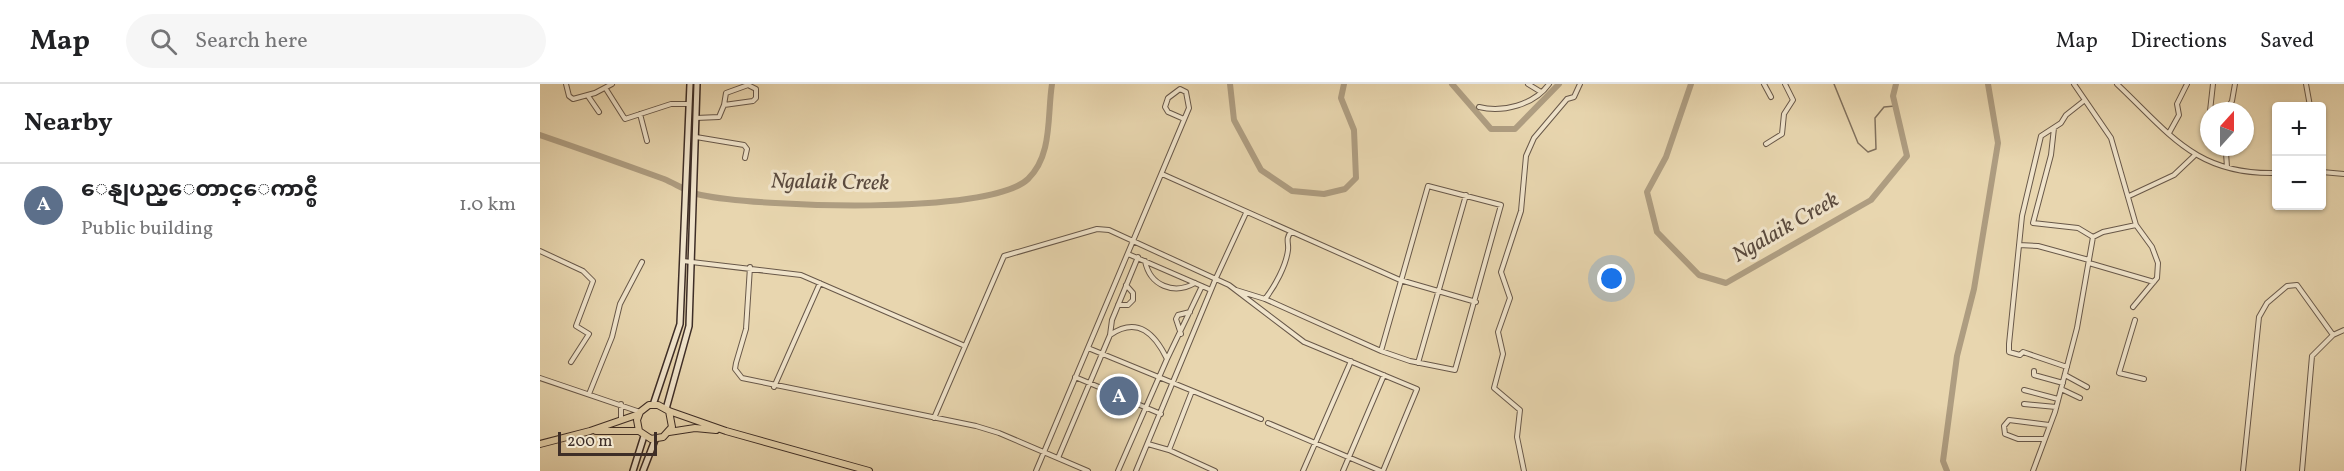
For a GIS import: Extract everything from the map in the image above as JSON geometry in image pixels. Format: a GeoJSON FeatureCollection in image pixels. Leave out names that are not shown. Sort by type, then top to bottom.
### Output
{"type":"FeatureCollection","features":[{"type":"Feature","properties":{"kind":"main road"},"geometry":{"type":"LineString","coordinates":[[540,444],[590,431],[640,413],[653,405],[680,324],[690,84]]}},
{"type":"Feature","properties":{"kind":"main road"},"geometry":{"type":"LineString","coordinates":[[669,432],[672,422],[667,410],[689,326],[693,261],[697,84]]}},
{"type":"Feature","properties":{"kind":"main road"},"geometry":{"type":"LineString","coordinates":[[653,405],[726,431],[869,471]]}},
{"type":"Feature","properties":{"kind":"main road"},"geometry":{"type":"LineString","coordinates":[[633,471],[642,434],[640,413]]}},
{"type":"Feature","properties":{"kind":"main road"},"geometry":{"type":"LineString","coordinates":[[643,471],[655,440],[669,432],[695,429],[726,431]]}},
{"type":"Feature","properties":{"kind":"main road"},"geometry":{"type":"LineString","coordinates":[[590,431],[642,434],[655,440]]}},
{"type":"Feature","properties":{"kind":"street"},"geometry":{"type":"LineString","coordinates":[[566,84],[570,99],[588,96],[612,84]]}},
{"type":"Feature","properties":{"kind":"street"},"geometry":{"type":"LineString","coordinates":[[1528,84],[1541,92]]}},
{"type":"Feature","properties":{"kind":"street"},"geometry":{"type":"LineString","coordinates":[[1479,107],[1512,107],[1541,92],[1549,84]]}},
{"type":"Feature","properties":{"kind":"street"},"geometry":{"type":"LineString","coordinates":[[1524,471],[1517,437],[1520,410],[1494,388],[1503,354],[1498,332],[1510,298],[1501,272],[1521,211],[1526,156],[1534,138],[1567,99],[1574,98],[1580,84]]}},
{"type":"Feature","properties":{"kind":"street"},"geometry":{"type":"LineString","coordinates":[[1764,84],[1771,97]]}},
{"type":"Feature","properties":{"kind":"street"},"geometry":{"type":"LineString","coordinates":[[1766,144],[1782,134],[1784,114],[1793,100],[1785,84]]}},
{"type":"Feature","properties":{"kind":"street"},"geometry":{"type":"LineString","coordinates":[[2074,84],[2111,138],[2136,225],[2152,247],[2158,263],[2158,272],[2154,282],[2133,308]]}},
{"type":"Feature","properties":{"kind":"street"},"geometry":{"type":"LineString","coordinates":[[2117,84],[2194,156],[2227,167],[2272,173]]}},
{"type":"Feature","properties":{"kind":"street"},"geometry":{"type":"LineString","coordinates":[[2169,133],[2179,115],[2179,99],[2187,84]]}},
{"type":"Feature","properties":{"kind":"street"},"geometry":{"type":"LineString","coordinates":[[2213,84],[2213,102]]}},
{"type":"Feature","properties":{"kind":"street"},"geometry":{"type":"LineString","coordinates":[[2231,102],[2235,84]]}},
{"type":"Feature","properties":{"kind":"street"},"geometry":{"type":"LineString","coordinates":[[2306,84],[2309,102]]}},
{"type":"Feature","properties":{"kind":"street"},"geometry":{"type":"LineString","coordinates":[[696,118],[719,117],[729,90],[748,85],[756,89],[756,98],[753,101],[724,105]]}},
{"type":"Feature","properties":{"kind":"street"},"geometry":{"type":"LineString","coordinates":[[606,86],[626,119],[670,104],[689,104]]}},
{"type":"Feature","properties":{"kind":"street"},"geometry":{"type":"LineString","coordinates":[[1036,471],[1190,105],[1186,92],[1180,89],[1168,98],[1165,107],[1168,112],[1184,119]]}},
{"type":"Feature","properties":{"kind":"street"},"geometry":{"type":"LineString","coordinates":[[588,96],[599,112]]}},
{"type":"Feature","properties":{"kind":"street"},"geometry":{"type":"LineString","coordinates":[[2067,367],[2023,352],[2020,356],[2009,352],[2022,216],[2041,136],[2054,128],[2085,100]]}},
{"type":"Feature","properties":{"kind":"street"},"geometry":{"type":"LineString","coordinates":[[640,114],[647,141]]}},
{"type":"Feature","properties":{"kind":"street"},"geometry":{"type":"LineString","coordinates":[[2162,127],[2174,122]]}},
{"type":"Feature","properties":{"kind":"street"},"geometry":{"type":"LineString","coordinates":[[2054,128],[2051,155],[2033,223],[2078,228],[2093,237]]}},
{"type":"Feature","properties":{"kind":"street"},"geometry":{"type":"LineString","coordinates":[[696,137],[744,144],[747,149],[745,158]]}},
{"type":"Feature","properties":{"kind":"street"},"geometry":{"type":"LineString","coordinates":[[2129,196],[2174,175],[2194,156]]}},
{"type":"Feature","properties":{"kind":"street"},"geometry":{"type":"LineString","coordinates":[[2225,156],[2227,167]]}},
{"type":"Feature","properties":{"kind":"street"},"geometry":{"type":"LineString","coordinates":[[2326,172],[2344,174]]}},
{"type":"Feature","properties":{"kind":"street"},"geometry":{"type":"LineString","coordinates":[[1162,174],[1400,280],[1476,302]]}},
{"type":"Feature","properties":{"kind":"street"},"geometry":{"type":"LineString","coordinates":[[1236,290],[1265,298],[1381,351],[1418,363],[1450,370],[1457,369],[1502,207],[1428,186],[1381,351]]}},
{"type":"Feature","properties":{"kind":"street"},"geometry":{"type":"LineString","coordinates":[[1418,363],[1466,195]]}},
{"type":"Feature","properties":{"kind":"street"},"geometry":{"type":"LineString","coordinates":[[1136,471],[1216,278],[1246,213]]}},
{"type":"Feature","properties":{"kind":"street"},"geometry":{"type":"LineString","coordinates":[[2033,471],[2063,383],[2086,285],[2093,237],[2103,231],[2136,225]]}},
{"type":"Feature","properties":{"kind":"street"},"geometry":{"type":"LineString","coordinates":[[934,418],[1004,256],[1097,229],[1109,230],[1216,278],[1236,290],[1304,342],[1415,388],[1418,392],[1382,471],[1268,423]]}},
{"type":"Feature","properties":{"kind":"street"},"geometry":{"type":"LineString","coordinates":[[1265,298],[1273,288],[1286,257],[1287,236],[1291,232]]}},
{"type":"Feature","properties":{"kind":"street"},"geometry":{"type":"LineString","coordinates":[[2019,245],[2038,246],[2154,282]]}},
{"type":"Feature","properties":{"kind":"street"},"geometry":{"type":"LineString","coordinates":[[540,251],[584,271],[593,281],[576,326],[589,334],[571,362]]}},
{"type":"Feature","properties":{"kind":"street"},"geometry":{"type":"LineString","coordinates":[[1128,254],[1211,290]]}},
{"type":"Feature","properties":{"kind":"street"},"geometry":{"type":"LineString","coordinates":[[1058,458],[1103,354],[1110,335],[1112,320],[1138,257]]}},
{"type":"Feature","properties":{"kind":"street"},"geometry":{"type":"LineString","coordinates":[[683,261],[791,273],[820,283],[965,346]]}},
{"type":"Feature","properties":{"kind":"street"},"geometry":{"type":"LineString","coordinates":[[1145,261],[1153,280],[1158,283],[1178,289],[1195,283]]}},
{"type":"Feature","properties":{"kind":"street"},"geometry":{"type":"LineString","coordinates":[[589,394],[612,337],[620,304],[642,262]]}},
{"type":"Feature","properties":{"kind":"street"},"geometry":{"type":"LineString","coordinates":[[750,267],[746,329],[735,369],[748,381],[999,433],[1088,471]]}},
{"type":"Feature","properties":{"kind":"street"},"geometry":{"type":"LineString","coordinates":[[774,387],[820,283]]}},
{"type":"Feature","properties":{"kind":"street"},"geometry":{"type":"LineString","coordinates":[[1118,305],[1128,305],[1132,300],[1133,293],[1126,285]]}},
{"type":"Feature","properties":{"kind":"street"},"geometry":{"type":"LineString","coordinates":[[2243,471],[2259,317],[2262,310],[2287,286],[2297,285],[2333,335]]}},
{"type":"Feature","properties":{"kind":"street"},"geometry":{"type":"LineString","coordinates":[[1118,471],[1158,378],[1202,286]]}},
{"type":"Feature","properties":{"kind":"street"},"geometry":{"type":"LineString","coordinates":[[682,288],[691,288]]}},
{"type":"Feature","properties":{"kind":"street"},"geometry":{"type":"LineString","coordinates":[[1181,334],[1176,319],[1178,315],[1190,312]]}},
{"type":"Feature","properties":{"kind":"street"},"geometry":{"type":"LineString","coordinates":[[1112,320],[1125,328]]}},
{"type":"Feature","properties":{"kind":"street"},"geometry":{"type":"LineString","coordinates":[[2135,320],[2119,373],[2144,379]]}},
{"type":"Feature","properties":{"kind":"street"},"geometry":{"type":"LineString","coordinates":[[1110,335],[1125,328],[1140,328],[1152,334],[1161,345],[1167,359]]}},
{"type":"Feature","properties":{"kind":"street"},"geometry":{"type":"LineString","coordinates":[[2302,471],[2312,387],[2311,362],[2317,349],[2333,335],[2344,330]]}},
{"type":"Feature","properties":{"kind":"street"},"geometry":{"type":"LineString","coordinates":[[1161,345],[1174,348]]}},
{"type":"Feature","properties":{"kind":"street"},"geometry":{"type":"LineString","coordinates":[[1088,348],[1261,419]]}},
{"type":"Feature","properties":{"kind":"street"},"geometry":{"type":"LineString","coordinates":[[1303,471],[1351,362]]}},
{"type":"Feature","properties":{"kind":"street"},"geometry":{"type":"LineString","coordinates":[[2034,371],[2034,375],[2063,383]]}},
{"type":"Feature","properties":{"kind":"street"},"geometry":{"type":"LineString","coordinates":[[1343,471],[1384,375]]}},
{"type":"Feature","properties":{"kind":"street"},"geometry":{"type":"LineString","coordinates":[[2065,375],[2087,387]]}},
{"type":"Feature","properties":{"kind":"street"},"geometry":{"type":"LineString","coordinates":[[1076,377],[1106,390]]}},
{"type":"Feature","properties":{"kind":"street"},"geometry":{"type":"LineString","coordinates":[[540,378],[621,403],[640,413]]}},
{"type":"Feature","properties":{"kind":"street"},"geometry":{"type":"LineString","coordinates":[[1115,383],[1124,385],[1128,392],[1128,400],[1122,406],[1113,406],[1106,398],[1106,390],[1115,383]]}},
{"type":"Feature","properties":{"kind":"street"},"geometry":{"type":"LineString","coordinates":[[2061,389],[2080,398]]}},
{"type":"Feature","properties":{"kind":"street"},"geometry":{"type":"LineString","coordinates":[[2024,390],[2058,399]]}},
{"type":"Feature","properties":{"kind":"street"},"geometry":{"type":"LineString","coordinates":[[1168,450],[1192,391]]}},
{"type":"Feature","properties":{"kind":"street"},"geometry":{"type":"LineString","coordinates":[[1128,400],[1161,414]]}},
{"type":"Feature","properties":{"kind":"street"},"geometry":{"type":"LineString","coordinates":[[621,403],[621,419]]}},
{"type":"Feature","properties":{"kind":"street"},"geometry":{"type":"LineString","coordinates":[[2024,404],[2056,407]]}},
{"type":"Feature","properties":{"kind":"street"},"geometry":{"type":"LineString","coordinates":[[2044,439],[2018,439],[2006,434],[2004,426],[2009,420],[2049,425]]}},
{"type":"Feature","properties":{"kind":"street"},"geometry":{"type":"LineString","coordinates":[[1148,444],[1168,450],[1215,471]]}},
{"type":"Feature","properties":{"kind":"waterway","name":"Ngalaik Creek"},"geometry":{"type":"LineString","coordinates":[[540,135],[664,179],[701,195],[770,203],[819,205],[922,203],[968,199],[1005,191],[1028,179],[1036,169],[1042,158],[1048,134],[1052,84]]}},
{"type":"Feature","properties":{"kind":"waterway","name":"Ngalaik Creek"},"geometry":{"type":"LineString","coordinates":[[1230,84],[1234,120],[1261,170],[1292,191],[1324,194],[1345,189],[1356,178],[1354,130],[1341,98],[1344,84]]}},
{"type":"Feature","properties":{"kind":"waterway","name":"Ngalaik Creek"},"geometry":{"type":"LineString","coordinates":[[1452,84],[1491,129],[1515,129],[1559,84]]}},
{"type":"Feature","properties":{"kind":"waterway","name":"Ngalaik Creek"},"geometry":{"type":"LineString","coordinates":[[1691,84],[1666,157],[1647,192],[1657,232],[1699,275],[1726,283],[1871,200],[1907,156],[1893,96],[1896,84]]}},
{"type":"Feature","properties":{"kind":"waterway"},"geometry":{"type":"LineString","coordinates":[[1834,84],[1858,143],[1868,152],[1876,149],[1875,118],[1884,107],[1895,106]]}},
{"type":"Feature","properties":{"kind":"waterway","name":"Ngalaik Creek"},"geometry":{"type":"LineString","coordinates":[[1947,471],[1943,461],[1957,356],[1974,289],[1998,143],[1988,84]]}},
{"type":"Feature","properties":{"kind":"place","name":"ေနျပည္ေတာင္ေကာင္စီ"},"geometry":{"type":"Point","coordinates":[1119,396]}}]}
